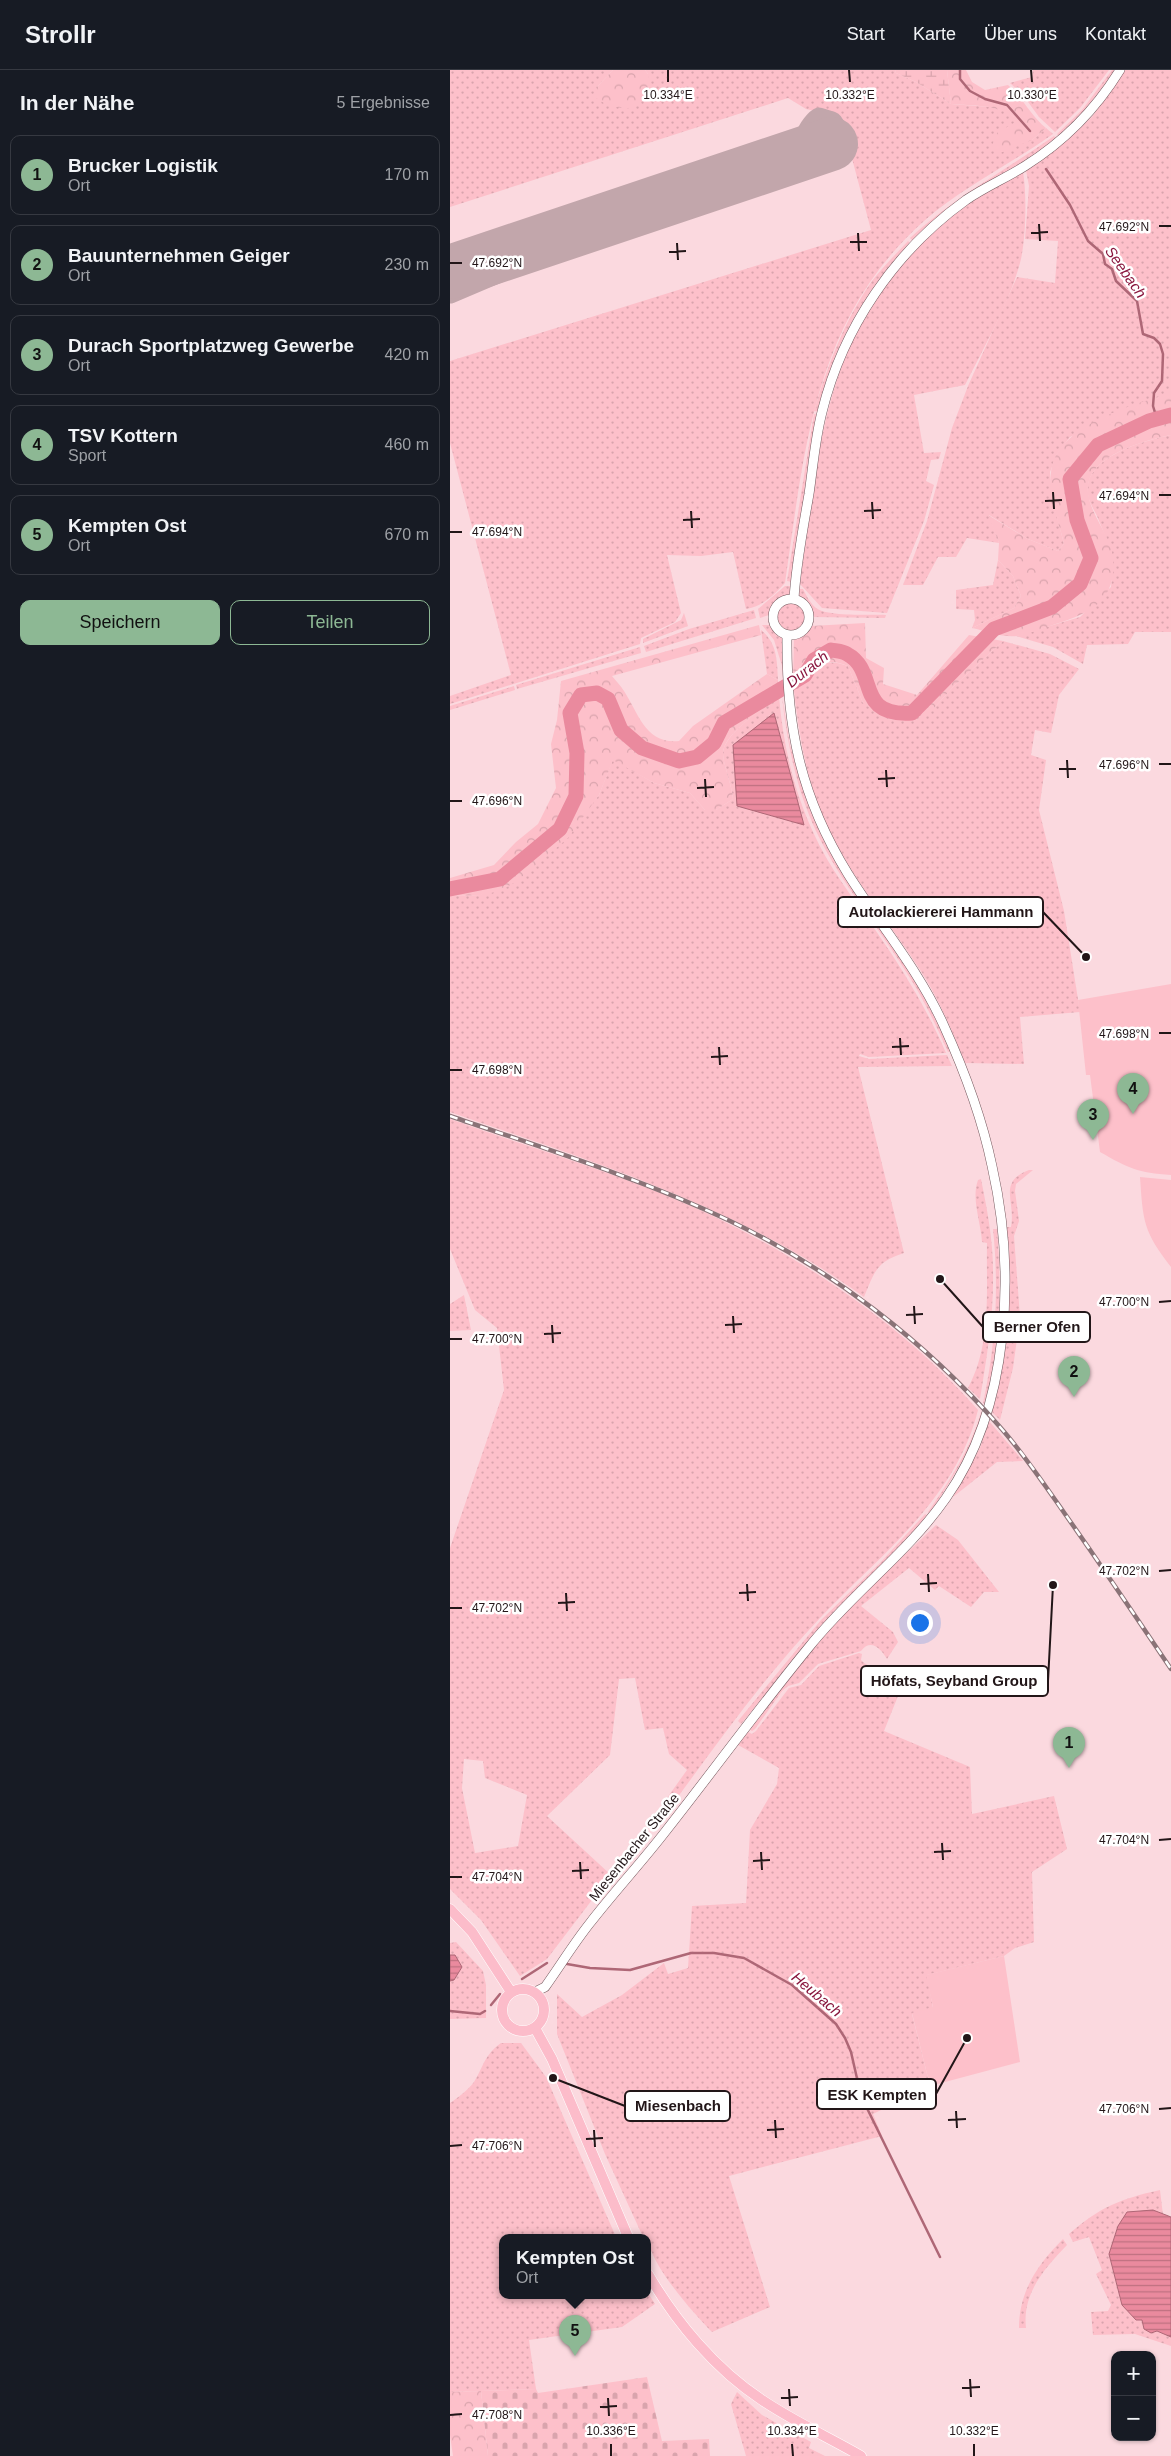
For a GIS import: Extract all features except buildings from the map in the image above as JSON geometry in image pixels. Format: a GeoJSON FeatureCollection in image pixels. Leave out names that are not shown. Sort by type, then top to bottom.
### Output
{"type":"FeatureCollection","features":[{"type":"Feature","properties":{"kind":"main road"},"geometry":{"type":"LineString","coordinates":[[450,1909],[472,1932],[511,1992]]}},
{"type":"Feature","properties":{"kind":"main road"},"geometry":{"type":"LineString","coordinates":[[523,1988],[535,1992],[542,2000],[544,2011],[541,2021],[534,2028],[522,2031],[511,2028],[506,2023],[501,2009],[504,1999],[511,1992],[523,1988]]}},
{"type":"Feature","properties":{"kind":"main road"},"geometry":{"type":"LineString","coordinates":[[534,2028],[559,2076],[627,2234]]}},
{"type":"Feature","properties":{"kind":"main road"},"geometry":{"type":"LineString","coordinates":[[651,2278],[696,2342],[740,2384],[758,2397],[861,2456]]}},
{"type":"Feature","properties":{"kind":"street"},"geometry":{"type":"LineString","coordinates":[[794,600],[822,413],[841,356],[880,285],[913,244],[932,227],[967,199],[1024,167],[1061,140],[1088,115],[1106,93],[1120,70]]}},
{"type":"Feature","properties":{"kind":"street"},"geometry":{"type":"LineString","coordinates":[[794,600],[804,605],[807,610],[808,621],[798,634],[787,635],[777,630],[774,624],[773,613],[778,604],[794,600]]}},
{"type":"Feature","properties":{"kind":"street","name":"Miesenbacher Straße"},"geometry":{"type":"LineString","coordinates":[[535,1992],[544,1986],[588,1924],[664,1834],[752,1716],[826,1625],[919,1534],[950,1494],[976,1446],[983,1428],[998,1366],[1005,1294],[1002,1234],[992,1167],[961,1064],[931,999],[915,972],[849,876],[825,834],[809,796],[794,744],[788,697],[787,635]]}},
{"type":"Feature","properties":{"kind":"green space"},"geometry":{"type":"Polygon","coordinates":[[[450,70],[613,70],[597,87],[648,74],[645,70],[895,70],[896,73],[916,82],[951,104],[990,107],[1006,111],[1014,117],[1014,123],[1032,140],[1046,128],[1053,134],[971,186],[924,221],[887,259],[859,300],[837,343],[821,388],[809,435],[800,483],[785,583],[777,592],[757,606],[746,609],[733,552],[701,556],[667,555],[681,613],[675,622],[641,638],[640,644],[450,704],[450,696],[511,675],[450,443],[450,361],[871,230],[841,117],[806,109],[788,98],[450,207],[450,70]]]}},
{"type":"Feature","properties":{"kind":"green space"},"geometry":{"type":"Polygon","coordinates":[[[613,70],[645,70],[651,86],[644,98],[627,109],[607,105],[596,98],[597,87],[613,70]]]}},
{"type":"Feature","properties":{"kind":"green space"},"geometry":{"type":"Polygon","coordinates":[[[895,70],[947,70],[951,104],[916,82],[896,73],[895,70]]]}},
{"type":"Feature","properties":{"kind":"green space"},"geometry":{"type":"Polygon","coordinates":[[[947,70],[966,70],[972,82],[985,90],[1008,85],[1046,128],[1032,140],[1000,153],[991,148],[997,133],[1014,123],[1014,117],[992,108],[951,104],[947,70]]]}},
{"type":"Feature","properties":{"kind":"green space"},"geometry":{"type":"Polygon","coordinates":[[[1033,70],[1109,70],[1080,108],[1055,132],[1039,117],[1023,95],[1010,83],[1032,77],[1033,70]]]}},
{"type":"Feature","properties":{"kind":"green space"},"geometry":{"type":"Polygon","coordinates":[[[1112,70],[1116,70],[1103,91],[1059,137],[1057,134],[1082,110],[1112,70]]]}},
{"type":"Feature","properties":{"kind":"green space"},"geometry":{"type":"Polygon","coordinates":[[[1125,70],[1171,70],[1171,394],[1070,437],[1057,454],[1050,472],[1052,497],[1064,544],[1058,551],[1028,539],[989,515],[999,543],[967,538],[956,557],[938,557],[923,585],[903,585],[927,521],[952,428],[968,386],[1017,277],[1055,283],[1058,241],[1025,239],[1029,186],[1026,170],[1063,143],[1092,117],[1125,70]]]}},
{"type":"Feature","properties":{"kind":"green space"},"geometry":{"type":"Polygon","coordinates":[[[1054,136],[1057,139],[913,241],[910,238],[962,197],[1054,136]]]}},
{"type":"Feature","properties":{"kind":"green space"},"geometry":{"type":"Polygon","coordinates":[[[1023,172],[1025,192],[1024,243],[1015,278],[996,325],[965,385],[914,395],[924,453],[941,452],[939,459],[931,460],[926,481],[934,485],[924,521],[887,613],[822,608],[800,584],[813,486],[822,438],[833,392],[849,348],[870,306],[899,266],[935,229],[967,205],[1023,172]]]}},
{"type":"Feature","properties":{"kind":"green space"},"geometry":{"type":"Polygon","coordinates":[[[908,241],[910,243],[878,282],[850,326],[836,356],[819,412],[814,411],[831,360],[853,312],[872,281],[908,241]]]}},
{"type":"Feature","properties":{"kind":"green space"},"geometry":{"type":"Polygon","coordinates":[[[1171,394],[1171,435],[1137,444],[1113,455],[1095,469],[1090,478],[1088,487],[1091,506],[1112,552],[1113,569],[1111,583],[1099,603],[1078,616],[1017,636],[1001,635],[972,628],[1014,608],[1021,596],[1013,576],[998,560],[999,543],[988,515],[1028,539],[1058,551],[1064,544],[1054,509],[1050,482],[1056,457],[1066,442],[1080,430],[1116,411],[1171,394]]]}},
{"type":"Feature","properties":{"kind":"green space"},"geometry":{"type":"Polygon","coordinates":[[[814,414],[818,415],[792,582],[787,581],[814,414]]]}},
{"type":"Feature","properties":{"kind":"green space"},"geometry":{"type":"Polygon","coordinates":[[[1171,435],[1171,632],[1135,632],[1128,644],[1087,645],[1083,664],[1053,647],[1016,636],[1080,617],[1111,587],[1112,566],[1110,550],[1090,503],[1088,495],[1089,482],[1094,470],[1117,453],[1145,442],[1171,435]]]}},
{"type":"Feature","properties":{"kind":"green space"},"geometry":{"type":"Polygon","coordinates":[[[998,560],[1013,576],[1021,596],[1014,608],[972,628],[975,620],[974,610],[956,609],[956,590],[993,585],[998,560]]]}},
{"type":"Feature","properties":{"kind":"green space"},"geometry":{"type":"Polygon","coordinates":[[[785,586],[791,586],[789,596],[779,600],[769,615],[760,618],[758,609],[785,586]]]}},
{"type":"Feature","properties":{"kind":"green space"},"geometry":{"type":"Polygon","coordinates":[[[800,589],[803,589],[808,599],[816,608],[822,611],[839,614],[886,615],[885,618],[812,617],[809,606],[799,598],[800,589]]]}},
{"type":"Feature","properties":{"kind":"green space"},"geometry":{"type":"Polygon","coordinates":[[[791,603],[801,607],[805,617],[801,627],[791,631],[781,627],[777,617],[781,607],[791,603]]]}},
{"type":"Feature","properties":{"kind":"green space"},"geometry":{"type":"Polygon","coordinates":[[[754,610],[756,618],[646,652],[644,646],[689,629],[754,610]]]}},
{"type":"Feature","properties":{"kind":"green space"},"geometry":{"type":"Polygon","coordinates":[[[684,613],[688,626],[643,643],[643,639],[681,620],[684,613]]]}},
{"type":"Feature","properties":{"kind":"green space"},"geometry":{"type":"Polygon","coordinates":[[[865,623],[866,658],[884,668],[883,684],[917,695],[969,635],[1003,641],[954,686],[934,708],[916,718],[898,720],[883,717],[863,703],[848,666],[840,663],[828,662],[823,664],[804,682],[793,683],[794,638],[807,632],[811,626],[865,623]]]}},
{"type":"Feature","properties":{"kind":"green space"},"geometry":{"type":"Polygon","coordinates":[[[759,625],[761,635],[612,676],[623,689],[644,726],[658,738],[667,741],[679,741],[693,726],[767,674],[778,680],[779,696],[737,730],[725,745],[723,758],[733,799],[716,810],[705,810],[690,793],[654,783],[613,760],[599,795],[568,838],[517,881],[500,891],[481,895],[450,896],[450,878],[494,865],[516,842],[538,824],[556,788],[551,744],[557,720],[561,681],[759,625]]]}},
{"type":"Feature","properties":{"kind":"green space"},"geometry":{"type":"Polygon","coordinates":[[[762,625],[770,625],[776,635],[783,638],[783,669],[774,640],[762,625]]]}},
{"type":"Feature","properties":{"kind":"green space"},"geometry":{"type":"Polygon","coordinates":[[[761,630],[773,646],[778,680],[767,674],[761,630]]]}},
{"type":"Feature","properties":{"kind":"green space"},"geometry":{"type":"Polygon","coordinates":[[[1003,641],[1050,654],[1079,669],[1059,695],[1051,733],[1035,730],[1031,755],[1046,760],[1039,810],[1064,911],[1080,1012],[1020,1017],[1024,1064],[965,1063],[944,1014],[926,979],[849,866],[821,813],[809,777],[793,683],[804,682],[823,664],[840,664],[848,666],[863,703],[934,708],[954,686],[1003,641]]]}},
{"type":"Feature","properties":{"kind":"green space"},"geometry":{"type":"Polygon","coordinates":[[[640,647],[641,653],[517,689],[516,685],[640,647]]]}},
{"type":"Feature","properties":{"kind":"green space"},"geometry":{"type":"Polygon","coordinates":[[[514,686],[515,690],[450,710],[450,706],[514,686]]]}},
{"type":"Feature","properties":{"kind":"green space"},"geometry":{"type":"Polygon","coordinates":[[[779,696],[790,766],[800,799],[819,845],[834,871],[905,975],[923,1005],[946,1053],[869,1057],[860,1054],[859,1056],[869,1059],[947,1055],[952,1066],[858,1067],[904,1253],[882,1264],[874,1274],[864,1297],[816,1265],[767,1237],[716,1212],[558,1149],[450,1112],[450,896],[481,895],[583,815],[599,795],[613,759],[654,783],[690,793],[705,810],[716,810],[733,799],[723,758],[725,745],[737,729],[779,696]]]}},
{"type":"Feature","properties":{"kind":"green space"},"geometry":{"type":"Polygon","coordinates":[[[782,696],[790,745],[806,797],[822,835],[846,877],[913,974],[951,1051],[948,1052],[931,1015],[910,978],[849,888],[816,831],[793,765],[782,696]]]}},
{"type":"Feature","properties":{"kind":"green space"},"geometry":{"type":"Polygon","coordinates":[[[1171,984],[1171,1175],[1134,1169],[1100,1152],[1090,1075],[1086,1075],[1078,1000],[1171,984]]]}},
{"type":"Feature","properties":{"kind":"green space"},"geometry":{"type":"Polygon","coordinates":[[[450,1119],[625,1179],[694,1207],[762,1241],[862,1304],[922,1354],[978,1410],[967,1442],[952,1471],[934,1498],[891,1548],[820,1618],[781,1662],[743,1709],[672,1805],[667,1798],[687,1770],[669,1754],[663,1728],[645,1730],[635,1678],[619,1679],[610,1755],[547,1816],[611,1875],[547,1959],[520,1976],[481,1920],[450,1889],[450,1548],[504,1390],[497,1328],[475,1310],[450,1249],[450,1119]],[[464,1759],[462,1788],[475,1853],[518,1846],[527,1795],[485,1778],[483,1761],[464,1759]]]}},
{"type":"Feature","properties":{"kind":"green space"},"geometry":{"type":"Polygon","coordinates":[[[1029,1170],[1033,1170],[1016,1184],[1015,1191],[1019,1221],[1014,1236],[1020,1317],[1013,1368],[1000,1420],[991,1411],[1003,1366],[1008,1320],[1006,1227],[1011,1227],[1010,1193],[1013,1180],[1029,1170]]]}},
{"type":"Feature","properties":{"kind":"green space"},"geometry":{"type":"Polygon","coordinates":[[[1140,1177],[1171,1180],[1171,1267],[1155,1244],[1146,1225],[1140,1177]]]}},
{"type":"Feature","properties":{"kind":"green space"},"geometry":{"type":"Polygon","coordinates":[[[981,1179],[991,1235],[993,1286],[990,1335],[980,1399],[968,1388],[981,1354],[986,1317],[987,1243],[982,1242],[976,1195],[978,1180],[981,1179]]]}},
{"type":"Feature","properties":{"kind":"green space"},"geometry":{"type":"Polygon","coordinates":[[[993,1229],[997,1229],[999,1252],[999,1317],[991,1382],[986,1405],[983,1403],[991,1359],[996,1294],[993,1229]]]}},
{"type":"Feature","properties":{"kind":"green space"},"geometry":{"type":"Polygon","coordinates":[[[464,1295],[471,1330],[450,1331],[450,1304],[464,1295]]]}},
{"type":"Feature","properties":{"kind":"green space"},"geometry":{"type":"Polygon","coordinates":[[[981,1412],[983,1414],[972,1445],[930,1514],[928,1512],[965,1452],[981,1412]]]}},
{"type":"Feature","properties":{"kind":"green space"},"geometry":{"type":"Polygon","coordinates":[[[989,1421],[1023,1461],[997,1462],[953,1497],[980,1448],[989,1421]]]}},
{"type":"Feature","properties":{"kind":"green space"},"geometry":{"type":"Polygon","coordinates":[[[925,1514],[928,1516],[916,1531],[824,1623],[741,1724],[738,1721],[821,1620],[881,1562],[925,1514]]]}},
{"type":"Feature","properties":{"kind":"green space"},"geometry":{"type":"Polygon","coordinates":[[[936,1525],[958,1540],[999,1592],[984,1592],[971,1607],[939,1586],[935,1590],[909,1568],[861,1606],[893,1632],[898,1642],[887,1659],[876,1646],[868,1645],[861,1651],[818,1664],[799,1683],[788,1686],[782,1691],[755,1729],[752,1731],[749,1729],[829,1627],[936,1525]]]}},
{"type":"Feature","properties":{"kind":"green space"},"geometry":{"type":"Polygon","coordinates":[[[859,1653],[862,1654],[861,1660],[867,1665],[890,1666],[908,1671],[884,1731],[970,1767],[972,1814],[1054,1796],[1067,1849],[1032,1872],[1034,1942],[1015,1948],[1004,1956],[927,1975],[933,2008],[912,2014],[930,2086],[873,2114],[882,2136],[729,2176],[770,2307],[712,2332],[673,2287],[655,2260],[651,2250],[651,2234],[642,2234],[605,2154],[557,2034],[557,1994],[582,2017],[622,1995],[664,1963],[668,1974],[688,1968],[692,1906],[746,1903],[750,1830],[777,1784],[779,1768],[738,1745],[748,1732],[752,1734],[756,1731],[789,1688],[801,1685],[819,1666],[859,1653]]]}},
{"type":"Feature","properties":{"kind":"green space"},"geometry":{"type":"Polygon","coordinates":[[[456,1942],[483,1971],[486,1985],[486,2018],[450,2019],[450,1981],[454,1980],[455,1955],[450,1955],[450,1943],[456,1942]]]}},
{"type":"Feature","properties":{"kind":"green space"},"geometry":{"type":"Polygon","coordinates":[[[1004,1956],[1020,2062],[930,2086],[912,2013],[933,2007],[926,1975],[1004,1956]]]}},
{"type":"Feature","properties":{"kind":"green space"},"geometry":{"type":"Polygon","coordinates":[[[501,2043],[521,2043],[546,2077],[615,2234],[499,2234],[499,2299],[651,2298],[655,2304],[622,2327],[529,2340],[536,2389],[450,2392],[450,2103],[472,2085],[495,2047],[501,2043]]]}},
{"type":"Feature","properties":{"kind":"green space"},"geometry":{"type":"Polygon","coordinates":[[[1160,2190],[1163,2215],[1153,2210],[1109,2254],[1122,2305],[1157,2331],[1171,2337],[1171,2346],[1135,2334],[1093,2335],[1091,2312],[1108,2311],[1111,2305],[1096,2274],[1102,2270],[1089,2237],[1073,2242],[1069,2234],[1111,2205],[1160,2190]]]}},
{"type":"Feature","properties":{"kind":"green space"},"geometry":{"type":"Polygon","coordinates":[[[1063,2239],[1067,2245],[1043,2272],[1031,2292],[1026,2315],[1026,2328],[1019,2328],[1022,2302],[1026,2290],[1038,2268],[1063,2239]]]}},
{"type":"Feature","properties":{"kind":"green space"},"geometry":{"type":"Polygon","coordinates":[[[647,2377],[662,2441],[709,2439],[710,2456],[488,2456],[481,2391],[536,2389],[538,2393],[647,2377]]]}},
{"type":"Feature","properties":{"kind":"green space"},"geometry":{"type":"Polygon","coordinates":[[[481,2391],[488,2456],[453,2456],[450,2435],[450,2392],[481,2391]]]}},
{"type":"Feature","properties":{"kind":"green space"},"geometry":{"type":"Polygon","coordinates":[[[737,2392],[762,2415],[811,2442],[809,2448],[825,2456],[746,2456],[731,2404],[737,2392]]]}},
{"type":"Feature","properties":{"kind":"shaded area"},"geometry":{"type":"Polygon","coordinates":[[[774,713],[804,825],[737,806],[733,745],[774,713]]]}},
{"type":"Feature","properties":{"kind":"shaded area"},"geometry":{"type":"Polygon","coordinates":[[[450,1955],[455,1955],[462,1967],[454,1980],[450,1981],[450,1955]]]}},
{"type":"Feature","properties":{"kind":"shaded area"},"geometry":{"type":"Polygon","coordinates":[[[1153,2210],[1171,2217],[1171,2337],[1157,2331],[1151,2333],[1144,2329],[1142,2320],[1136,2320],[1122,2305],[1109,2254],[1118,2226],[1127,2212],[1153,2210]]]}},
{"type":"Feature","properties":{"kind":"waterway","name":"Seebach"},"geometry":{"type":"LineString","coordinates":[[960,70],[960,79],[970,91],[985,99],[1007,105],[1030,131]]}},
{"type":"Feature","properties":{"kind":"waterway","name":"Seebach"},"geometry":{"type":"LineString","coordinates":[[1046,169],[1070,205],[1088,241],[1103,254],[1105,264],[1112,269],[1116,281],[1137,301],[1143,334],[1154,338],[1160,344],[1163,354],[1162,381],[1154,393],[1153,406],[1157,419]]}},
{"type":"Feature","properties":{"kind":"waterway","name":"Durach"},"geometry":{"type":"LineString","coordinates":[[450,889],[500,879],[560,829],[576,796],[577,753],[570,713],[581,695],[597,693],[608,699],[621,730],[642,748],[679,761],[697,757],[714,743],[724,723],[805,675],[814,660],[831,650],[845,653],[857,662],[874,701],[882,708],[894,712],[912,713],[994,629],[1052,607],[1080,584],[1091,558],[1077,520],[1070,479],[1098,445],[1149,421],[1171,415]]}},
{"type":"Feature","properties":{"kind":"waterway","name":"Heubach"},"geometry":{"type":"LineString","coordinates":[[567,1964],[590,1968],[630,1970],[691,1953],[714,1953],[744,1958],[792,1985],[836,2024],[845,2038],[851,2052],[861,2096],[940,2257]]}},
{"type":"Feature","properties":{"kind":"waterway","name":"Heubach"},"geometry":{"type":"LineString","coordinates":[[522,1979],[547,1963]]}},
{"type":"Feature","properties":{"kind":"waterway","name":"Heubach"},"geometry":{"type":"LineString","coordinates":[[491,2005],[500,1994]]}},
{"type":"Feature","properties":{"kind":"waterway","name":"Heubach"},"geometry":{"type":"LineString","coordinates":[[450,2011],[480,2014],[485,2011]]}},
{"type":"Feature","properties":{"kind":"taxiway"},"geometry":{"type":"LineString","coordinates":[[450,293],[544,253],[826,151],[838,141],[839,133],[832,122],[819,118],[815,121],[794,157]]}},
{"type":"Feature","properties":{"kind":"runway"},"geometry":{"type":"LineString","coordinates":[[450,272],[831,144]]}},
{"type":"Feature","properties":{"kind":"railway"},"geometry":{"type":"LineString","coordinates":[[450,1116],[625,1177],[728,1220],[766,1239],[803,1261],[840,1284],[874,1310],[940,1365],[971,1395],[1009,1437],[1026,1458],[1171,1669]]}},
{"type":"Feature","properties":{"kind":"place","name":"Autolackiererei Hammann"},"geometry":{"type":"Point","coordinates":[1086,957]}},
{"type":"Feature","properties":{"kind":"place","name":"TSV Kottern"},"geometry":{"type":"Point","coordinates":[1133,1114]}},
{"type":"Feature","properties":{"kind":"place","name":"Durach Sportplatzweg Gewerbe"},"geometry":{"type":"Point","coordinates":[1093,1140]}},
{"type":"Feature","properties":{"kind":"place","name":"Berner Ofen"},"geometry":{"type":"Point","coordinates":[940,1279]}},
{"type":"Feature","properties":{"kind":"place","name":"Bauunternehmen Geiger"},"geometry":{"type":"Point","coordinates":[1074,1397]}},
{"type":"Feature","properties":{"kind":"place","name":"Höfats, Seyband Group"},"geometry":{"type":"Point","coordinates":[1053,1585]}},
{"type":"Feature","properties":{"kind":"place","name":"Brucker Logistik"},"geometry":{"type":"Point","coordinates":[1069,1768]}},
{"type":"Feature","properties":{"kind":"place","name":"ESK Kempten"},"geometry":{"type":"Point","coordinates":[967,2038]}},
{"type":"Feature","properties":{"kind":"place","name":"Miesenbach"},"geometry":{"type":"Point","coordinates":[553,2078]}},
{"type":"Feature","properties":{"kind":"place","name":"Kempten Ost"},"geometry":{"type":"Point","coordinates":[575,2356]}}]}
